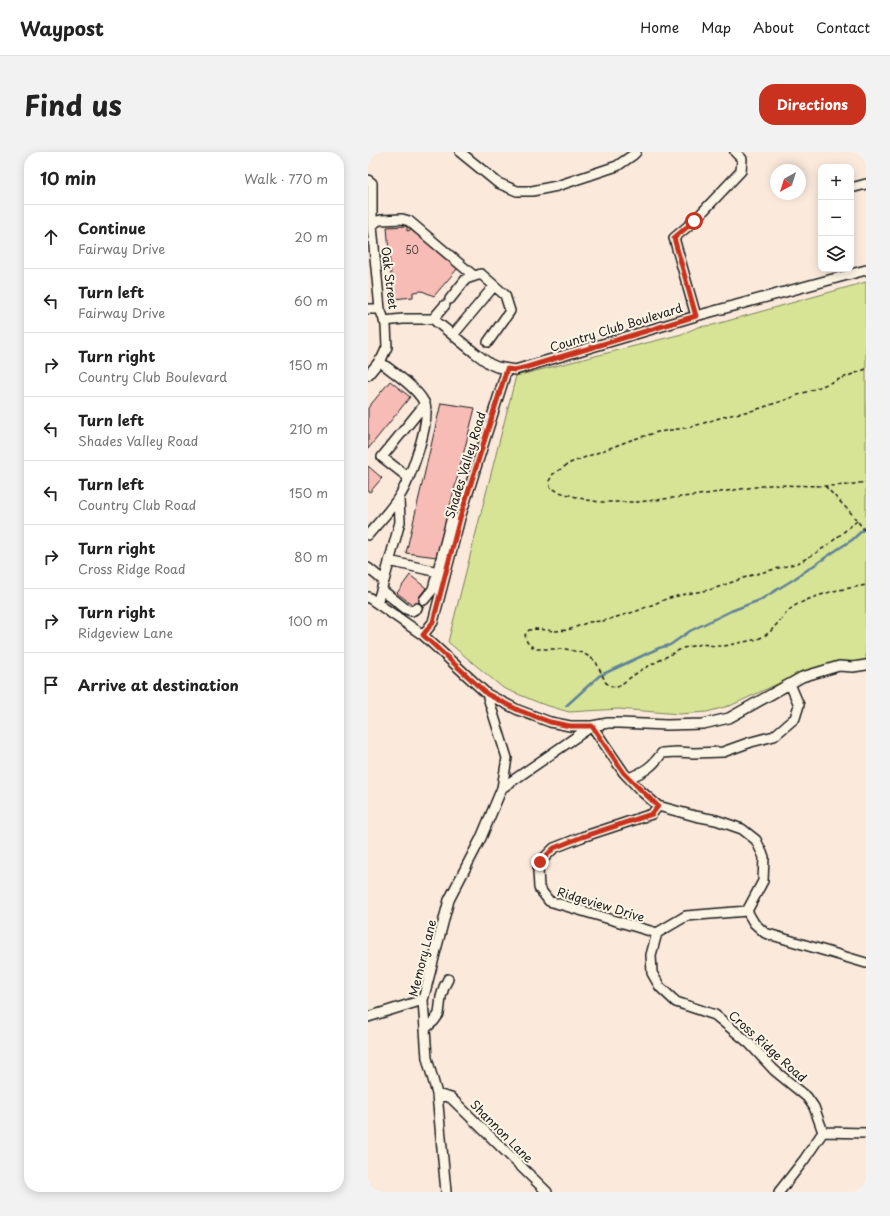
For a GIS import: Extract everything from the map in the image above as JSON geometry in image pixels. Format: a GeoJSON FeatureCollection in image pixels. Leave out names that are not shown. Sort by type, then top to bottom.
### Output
{"type":"FeatureCollection","features":[{"type":"Feature","properties":{"kind":"street"},"geometry":{"type":"LineString","coordinates":[[460,152],[498,183],[517,191],[532,191],[557,186],[617,166],[636,152]]}},
{"type":"Feature","properties":{"kind":"street"},"geometry":{"type":"LineString","coordinates":[[696,316],[674,238],[694,221],[741,171],[742,159],[735,152]]}},
{"type":"Feature","properties":{"kind":"street","name":"Oak Street"},"geometry":{"type":"LineString","coordinates":[[368,180],[372,183],[370,226],[380,309],[386,325],[387,347],[382,358],[368,374]]}},
{"type":"Feature","properties":{"kind":"street"},"geometry":{"type":"LineString","coordinates":[[854,187],[866,184]]}},
{"type":"Feature","properties":{"kind":"street"},"geometry":{"type":"LineString","coordinates":[[370,226],[377,221],[382,220],[402,219],[409,221],[474,276]]}},
{"type":"Feature","properties":{"kind":"street","name":"Country Club Boulevard"},"geometry":{"type":"LineString","coordinates":[[433,319],[490,364],[497,367],[515,370],[696,316],[866,270]]}},
{"type":"Feature","properties":{"kind":"street"},"geometry":{"type":"LineString","coordinates":[[384,321],[402,319],[433,319],[466,278],[481,274],[505,295],[510,311],[488,342]]}},
{"type":"Feature","properties":{"kind":"street"},"geometry":{"type":"LineString","coordinates":[[453,335],[494,286]]}},
{"type":"Feature","properties":{"kind":"street"},"geometry":{"type":"LineString","coordinates":[[368,309],[380,309]]}},
{"type":"Feature","properties":{"kind":"street"},"geometry":{"type":"LineString","coordinates":[[368,535],[399,498],[409,478],[424,428],[426,415],[425,404],[418,394],[379,361]]}},
{"type":"Feature","properties":{"kind":"street","name":"Shades Valley Road"},"geometry":{"type":"LineString","coordinates":[[423,635],[433,622],[453,517],[507,369]]}},
{"type":"Feature","properties":{"kind":"street"},"geometry":{"type":"LineString","coordinates":[[409,478],[382,457],[425,404]]}},
{"type":"Feature","properties":{"kind":"street"},"geometry":{"type":"LineString","coordinates":[[399,498],[400,522],[382,590],[370,599],[423,635],[487,694],[518,710],[550,722],[570,726],[592,726],[608,723],[668,725],[703,724],[729,718],[802,677],[839,666],[853,667],[866,665]]}},
{"type":"Feature","properties":{"kind":"street"},"geometry":{"type":"LineString","coordinates":[[424,600],[433,589],[453,517]]}},
{"type":"Feature","properties":{"kind":"street"},"geometry":{"type":"LineString","coordinates":[[389,561],[438,572]]}},
{"type":"Feature","properties":{"kind":"street"},"geometry":{"type":"LineString","coordinates":[[368,568],[384,581]]}},
{"type":"Feature","properties":{"kind":"street"},"geometry":{"type":"LineString","coordinates":[[382,590],[406,609],[412,611],[417,608]]}},
{"type":"Feature","properties":{"kind":"street"},"geometry":{"type":"LineString","coordinates":[[629,778],[644,772],[662,753],[723,752],[750,742],[774,736],[794,718],[799,705],[790,684]]}},
{"type":"Feature","properties":{"kind":"street","name":"Memory Lane"},"geometry":{"type":"LineString","coordinates":[[446,1192],[437,1094],[427,1058],[423,1000],[450,900],[481,838],[502,788],[507,758],[487,694]]}},
{"type":"Feature","properties":{"kind":"street"},"geometry":{"type":"LineString","coordinates":[[592,726],[624,773],[658,806],[716,820],[742,829],[756,840],[764,857],[763,881],[747,911]]}},
{"type":"Feature","properties":{"kind":"street"},"geometry":{"type":"LineString","coordinates":[[502,788],[592,726]]}},
{"type":"Feature","properties":{"kind":"street","name":"Ridgeview Drive"},"geometry":{"type":"LineString","coordinates":[[657,933],[549,901],[539,888],[538,870],[540,862],[554,848],[582,837],[652,814],[658,806]]}},
{"type":"Feature","properties":{"kind":"street"},"geometry":{"type":"LineString","coordinates":[[657,933],[686,916],[747,911]]}},
{"type":"Feature","properties":{"kind":"street"},"geometry":{"type":"LineString","coordinates":[[747,911],[754,923],[765,933],[866,963]]}},
{"type":"Feature","properties":{"kind":"street","name":"Cross Ridge Road"},"geometry":{"type":"LineString","coordinates":[[657,933],[651,955],[652,973],[660,987],[676,1002],[715,1015],[749,1043],[774,1070],[807,1097],[814,1107],[823,1132]]}},
{"type":"Feature","properties":{"kind":"street"},"geometry":{"type":"LineString","coordinates":[[425,1029],[440,1014],[441,997],[448,979]]}},
{"type":"Feature","properties":{"kind":"street"},"geometry":{"type":"LineString","coordinates":[[368,1017],[423,1000]]}},
{"type":"Feature","properties":{"kind":"street","name":"Shannon Lane"},"geometry":{"type":"LineString","coordinates":[[437,1094],[451,1098],[547,1192]]}},
{"type":"Feature","properties":{"kind":"street"},"geometry":{"type":"LineString","coordinates":[[779,1192],[804,1160],[823,1132],[866,1133]]}},
{"type":"Feature","properties":{"kind":"path"},"geometry":{"type":"LineString","coordinates":[[866,369],[755,410],[726,416],[691,427],[658,432],[631,440],[570,463],[553,474],[549,480],[550,487],[558,492],[600,502],[638,502],[768,486],[825,486],[848,485],[866,482]]}},
{"type":"Feature","properties":{"kind":"path"},"geometry":{"type":"LineString","coordinates":[[825,486],[866,532]]}},
{"type":"Feature","properties":{"kind":"path"},"geometry":{"type":"LineString","coordinates":[[857,521],[829,544],[816,553],[798,562],[752,574],[713,589],[666,599],[637,611],[603,621],[589,622],[568,630],[529,630],[525,635],[527,642],[537,649],[566,649],[578,652],[590,658],[596,662],[606,683],[616,688],[640,670],[683,648],[702,644],[724,646],[758,639],[770,632],[789,610],[796,605],[833,591],[866,584]]}},
{"type":"Feature","properties":{"kind":"green space"},"geometry":{"type":"Polygon","coordinates":[[[866,282],[866,662],[801,673],[732,705],[707,712],[679,714],[619,709],[569,712],[542,704],[503,688],[448,642],[516,376],[682,334],[698,327],[713,325],[866,282]]]}},
{"type":"Feature","properties":{"kind":"building"},"geometry":{"type":"Polygon","coordinates":[[[407,226],[407,231],[411,230],[458,268],[434,296],[422,291],[413,292],[413,297],[393,299],[387,227],[407,226]]]}},
{"type":"Feature","properties":{"kind":"building"},"geometry":{"type":"Polygon","coordinates":[[[390,381],[410,397],[368,449],[368,408],[390,381]]]}},
{"type":"Feature","properties":{"kind":"building"},"geometry":{"type":"Polygon","coordinates":[[[441,403],[475,408],[437,557],[406,553],[441,403]]]}},
{"type":"Feature","properties":{"kind":"building"},"geometry":{"type":"Polygon","coordinates":[[[368,466],[382,478],[370,492],[368,491],[368,466]]]}},
{"type":"Feature","properties":{"kind":"building"},"geometry":{"type":"Polygon","coordinates":[[[410,575],[426,588],[419,597],[427,603],[421,611],[397,593],[410,575]]]}},
{"type":"Feature","properties":{"kind":"waterway"},"geometry":{"type":"LineString","coordinates":[[566,706],[599,676],[659,648],[670,645],[690,631],[731,611],[760,600],[852,540],[866,527]]}},
{"type":"Feature","properties":{"kind":"route"},"geometry":{"type":"LineString","coordinates":[[540,862],[554,848],[582,837],[652,814],[658,806],[624,773],[592,726],[570,726],[550,722],[518,710],[487,694],[423,635],[433,622],[460,518],[507,369],[515,370],[527,367],[696,316],[674,238],[694,221]]}}]}
